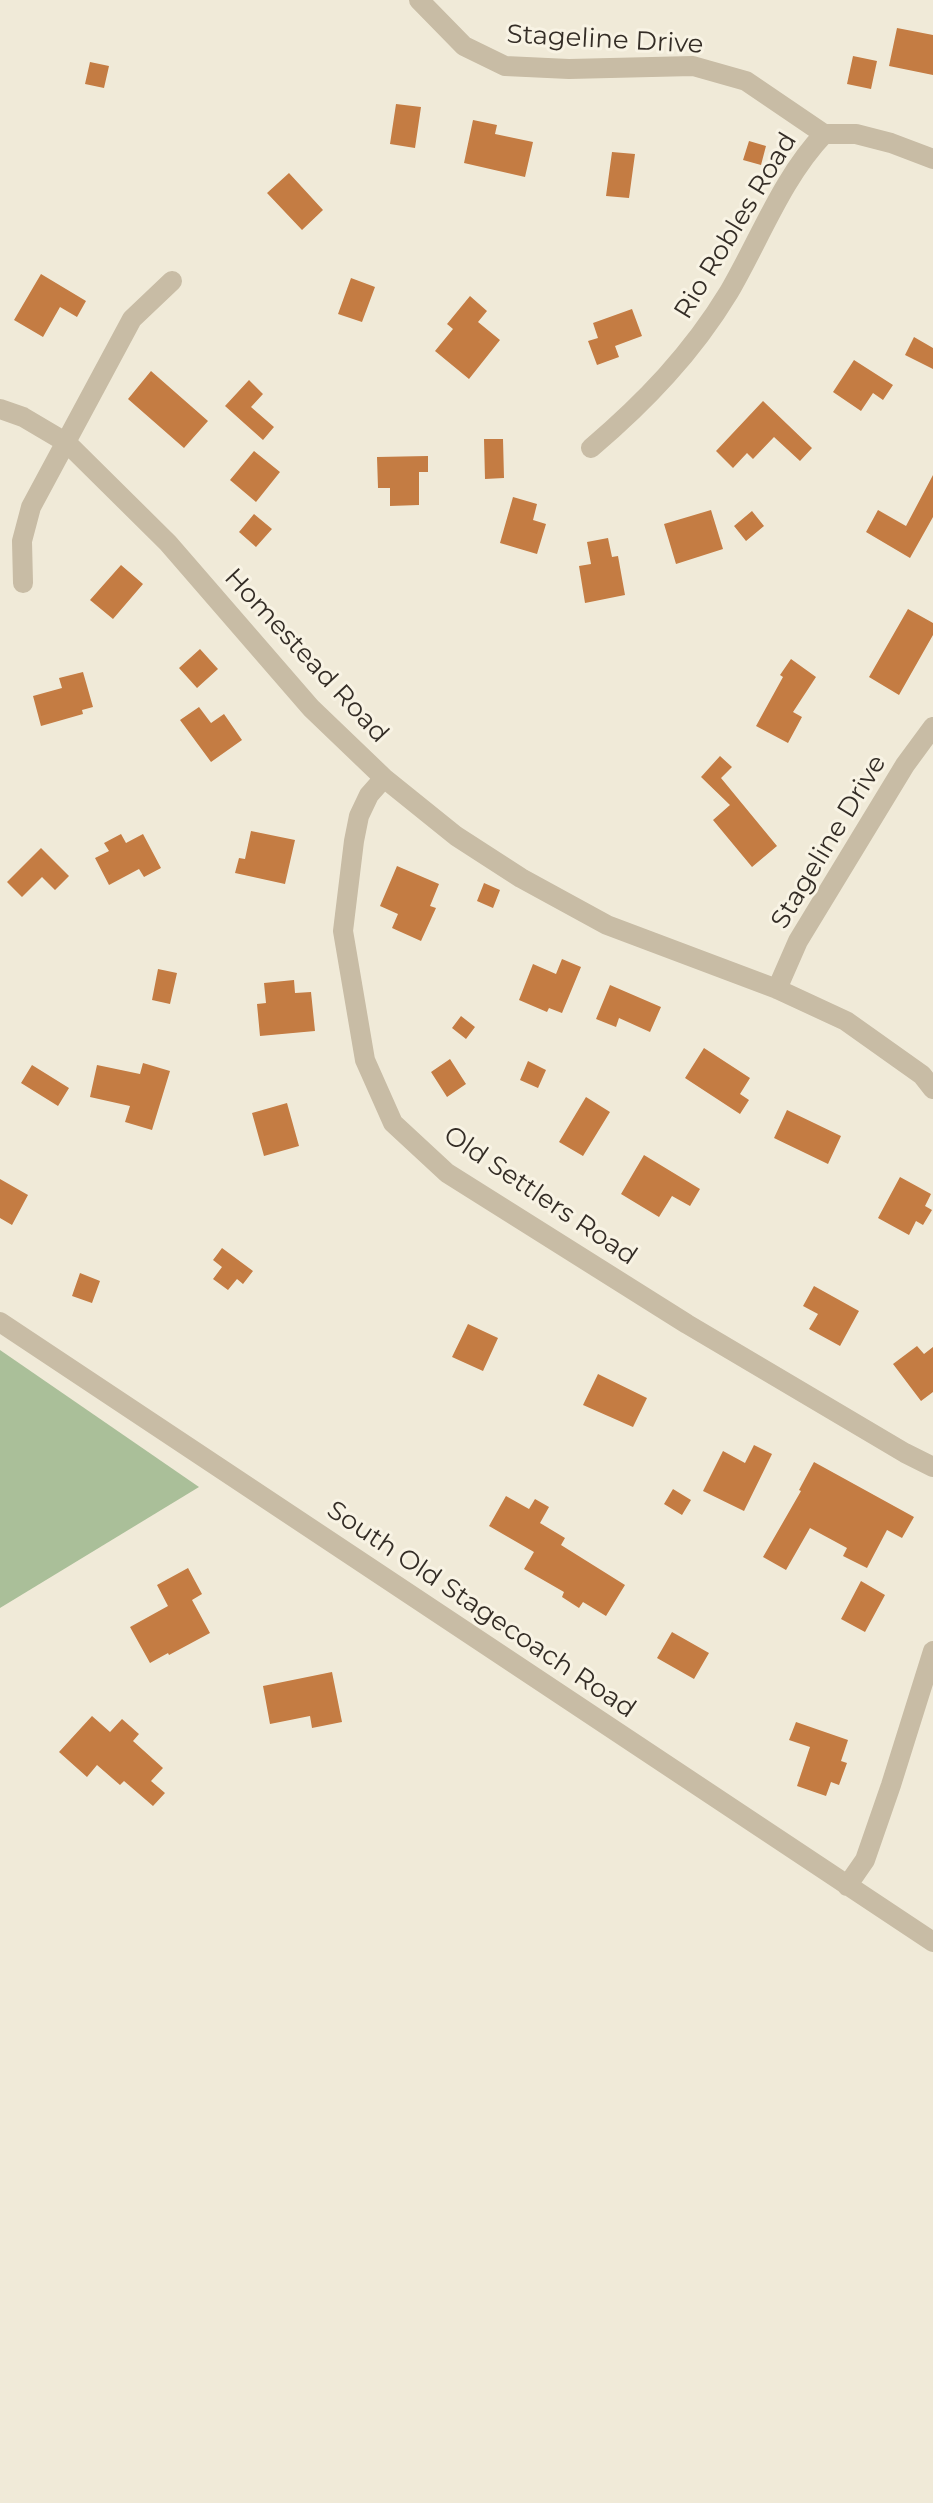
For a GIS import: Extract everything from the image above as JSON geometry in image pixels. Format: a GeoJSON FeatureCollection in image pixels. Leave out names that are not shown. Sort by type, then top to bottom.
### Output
{"type":"FeatureCollection","features":[{"type":"Feature","properties":{"kind":"street","name":"Stageline Drive"},"geometry":{"type":"LineString","coordinates":[[419,0],[464,46],[505,66],[569,69],[693,66],[746,81],[824,134]]}},
{"type":"Feature","properties":{"kind":"street"},"geometry":{"type":"LineString","coordinates":[[824,134],[856,134],[933,159]]}},
{"type":"Feature","properties":{"kind":"street","name":"Rio Robles Road"},"geometry":{"type":"LineString","coordinates":[[591,448],[659,386],[694,344],[746,262],[805,155],[824,134]]}},
{"type":"Feature","properties":{"kind":"street"},"geometry":{"type":"LineString","coordinates":[[23,583],[22,541],[31,507],[132,319],[172,281]]}},
{"type":"Feature","properties":{"kind":"street","name":"Homestead Road"},"geometry":{"type":"LineString","coordinates":[[0,409],[23,417],[67,443],[168,543],[311,708],[384,778],[456,836],[521,878],[607,925],[777,989],[846,1021],[922,1075],[933,1089]]}},
{"type":"Feature","properties":{"kind":"street","name":"Stageline Drive"},"geometry":{"type":"LineString","coordinates":[[777,989],[798,941],[905,765],[933,727]]}},
{"type":"Feature","properties":{"kind":"street","name":"Old Settlers Road"},"geometry":{"type":"LineString","coordinates":[[384,778],[369,795],[359,816],[343,931],[365,1060],[393,1123],[447,1173],[687,1324],[933,1467]]}},
{"type":"Feature","properties":{"kind":"street","name":"South Old Stagecoach Road"},"geometry":{"type":"LineString","coordinates":[[0,1322],[933,1942]]}},
{"type":"Feature","properties":{"kind":"street"},"geometry":{"type":"LineString","coordinates":[[847,1886],[865,1860],[933,1651]]}},
{"type":"Feature","properties":{"kind":"green space"},"geometry":{"type":"Polygon","coordinates":[[[0,1350],[199,1487],[0,1608],[0,1350]]]}},
{"type":"Feature","properties":{"kind":"building"},"geometry":{"type":"Polygon","coordinates":[[[897,28],[933,35],[933,75],[889,66],[897,28]]]}},
{"type":"Feature","properties":{"kind":"building"},"geometry":{"type":"Polygon","coordinates":[[[853,56],[877,61],[871,89],[847,84],[853,56]]]}},
{"type":"Feature","properties":{"kind":"building"},"geometry":{"type":"Polygon","coordinates":[[[90,62],[109,66],[104,88],[85,84],[90,62]]]}},
{"type":"Feature","properties":{"kind":"building"},"geometry":{"type":"Polygon","coordinates":[[[396,104],[421,107],[415,148],[390,144],[396,104]]]}},
{"type":"Feature","properties":{"kind":"building"},"geometry":{"type":"Polygon","coordinates":[[[473,120],[497,125],[495,134],[533,142],[525,177],[464,163],[473,120]]]}},
{"type":"Feature","properties":{"kind":"building"},"geometry":{"type":"Polygon","coordinates":[[[749,141],[766,146],[761,165],[743,160],[749,141]]]}},
{"type":"Feature","properties":{"kind":"building"},"geometry":{"type":"Polygon","coordinates":[[[612,152],[635,154],[629,198],[606,196],[612,152]]]}},
{"type":"Feature","properties":{"kind":"building"},"geometry":{"type":"Polygon","coordinates":[[[289,173],[323,210],[302,230],[267,193],[289,173]]]}},
{"type":"Feature","properties":{"kind":"building"},"geometry":{"type":"Polygon","coordinates":[[[41,274],[86,301],[77,317],[60,307],[43,337],[14,320],[41,274]]]}},
{"type":"Feature","properties":{"kind":"building"},"geometry":{"type":"Polygon","coordinates":[[[351,278],[375,287],[362,322],[338,314],[351,278]]]}},
{"type":"Feature","properties":{"kind":"building"},"geometry":{"type":"Polygon","coordinates":[[[470,296],[487,311],[478,322],[500,340],[469,379],[435,351],[453,329],[447,324],[470,296]]]}},
{"type":"Feature","properties":{"kind":"building"},"geometry":{"type":"Polygon","coordinates":[[[632,309],[642,336],[615,346],[619,357],[597,365],[588,341],[598,338],[593,323],[632,309]]]}},
{"type":"Feature","properties":{"kind":"building"},"geometry":{"type":"Polygon","coordinates":[[[914,337],[933,348],[933,369],[905,355],[914,337]]]}},
{"type":"Feature","properties":{"kind":"building"},"geometry":{"type":"Polygon","coordinates":[[[854,360],[893,385],[883,400],[873,393],[861,411],[833,392],[854,360]]]}},
{"type":"Feature","properties":{"kind":"building"},"geometry":{"type":"Polygon","coordinates":[[[151,371],[208,421],[184,448],[128,399],[151,371]]]}},
{"type":"Feature","properties":{"kind":"building"},"geometry":{"type":"Polygon","coordinates":[[[249,380],[263,394],[251,407],[274,427],[263,440],[225,406],[249,380]]]}},
{"type":"Feature","properties":{"kind":"building"},"geometry":{"type":"Polygon","coordinates":[[[763,401],[812,448],[800,461],[774,437],[753,459],[747,453],[733,468],[716,451],[763,401]]]}},
{"type":"Feature","properties":{"kind":"building"},"geometry":{"type":"Polygon","coordinates":[[[484,439],[503,439],[504,478],[485,479],[484,439]]]}},
{"type":"Feature","properties":{"kind":"building"},"geometry":{"type":"Polygon","coordinates":[[[254,451],[280,472],[256,502],[230,480],[254,451]]]}},
{"type":"Feature","properties":{"kind":"building"},"geometry":{"type":"Polygon","coordinates":[[[428,456],[428,472],[419,472],[419,505],[390,506],[390,488],[378,488],[377,457],[428,456]]]}},
{"type":"Feature","properties":{"kind":"building"},"geometry":{"type":"Polygon","coordinates":[[[933,475],[933,517],[910,558],[866,532],[878,510],[906,526],[933,475]]]}},
{"type":"Feature","properties":{"kind":"building"},"geometry":{"type":"Polygon","coordinates":[[[513,497],[537,504],[533,520],[546,524],[537,554],[500,543],[513,497]]]}},
{"type":"Feature","properties":{"kind":"building"},"geometry":{"type":"Polygon","coordinates":[[[711,510],[723,549],[676,564],[664,524],[711,510]]]}},
{"type":"Feature","properties":{"kind":"building"},"geometry":{"type":"Polygon","coordinates":[[[752,511],[764,526],[746,541],[734,526],[752,511]]]}},
{"type":"Feature","properties":{"kind":"building"},"geometry":{"type":"Polygon","coordinates":[[[254,514],[272,529],[256,547],[239,532],[254,514]]]}},
{"type":"Feature","properties":{"kind":"building"},"geometry":{"type":"Polygon","coordinates":[[[608,538],[612,557],[618,556],[625,595],[585,603],[579,566],[591,564],[587,542],[608,538]]]}},
{"type":"Feature","properties":{"kind":"building"},"geometry":{"type":"Polygon","coordinates":[[[121,565],[143,584],[113,619],[90,600],[121,565]]]}},
{"type":"Feature","properties":{"kind":"building"},"geometry":{"type":"Polygon","coordinates":[[[908,609],[933,623],[933,635],[899,695],[869,677],[908,609]]]}},
{"type":"Feature","properties":{"kind":"building"},"geometry":{"type":"Polygon","coordinates":[[[200,649],[218,669],[197,688],[179,668],[200,649]]]}},
{"type":"Feature","properties":{"kind":"building"},"geometry":{"type":"Polygon","coordinates":[[[791,659],[816,677],[793,712],[802,717],[788,743],[756,726],[791,659]]]}},
{"type":"Feature","properties":{"kind":"building"},"geometry":{"type":"Polygon","coordinates":[[[83,672],[93,707],[82,710],[83,714],[41,726],[33,696],[62,688],[59,678],[83,672]]]}},
{"type":"Feature","properties":{"kind":"building"},"geometry":{"type":"Polygon","coordinates":[[[199,707],[211,723],[224,714],[242,740],[211,762],[180,720],[199,707]]]}},
{"type":"Feature","properties":{"kind":"building"},"geometry":{"type":"Polygon","coordinates":[[[720,756],[732,767],[721,778],[777,846],[752,867],[713,820],[730,805],[701,777],[720,756]]]}},
{"type":"Feature","properties":{"kind":"building"},"geometry":{"type":"Polygon","coordinates":[[[251,831],[295,840],[285,884],[235,873],[239,858],[245,859],[251,831]]]}},
{"type":"Feature","properties":{"kind":"building"},"geometry":{"type":"Polygon","coordinates":[[[121,834],[126,843],[143,834],[161,868],[144,877],[139,869],[109,885],[95,858],[109,851],[104,843],[121,834]]]}},
{"type":"Feature","properties":{"kind":"building"},"geometry":{"type":"Polygon","coordinates":[[[41,848],[69,876],[55,890],[42,877],[22,897],[7,882],[41,848]]]}},
{"type":"Feature","properties":{"kind":"building"},"geometry":{"type":"Polygon","coordinates":[[[397,866],[439,884],[430,906],[436,908],[421,941],[392,928],[398,914],[380,906],[397,866]]]}},
{"type":"Feature","properties":{"kind":"building"},"geometry":{"type":"Polygon","coordinates":[[[484,883],[500,890],[493,908],[477,901],[484,883]]]}},
{"type":"Feature","properties":{"kind":"building"},"geometry":{"type":"Polygon","coordinates":[[[562,959],[581,967],[562,1013],[549,1008],[547,1012],[519,1000],[533,964],[556,974],[562,959]]]}},
{"type":"Feature","properties":{"kind":"building"},"geometry":{"type":"Polygon","coordinates":[[[158,969],[177,973],[170,1004],[152,1000],[158,969]]]}},
{"type":"Feature","properties":{"kind":"building"},"geometry":{"type":"Polygon","coordinates":[[[294,980],[295,993],[311,992],[315,1031],[260,1036],[257,1004],[266,1003],[264,983],[294,980]]]}},
{"type":"Feature","properties":{"kind":"building"},"geometry":{"type":"Polygon","coordinates":[[[610,985],[661,1007],[650,1032],[619,1018],[616,1027],[596,1019],[610,985]]]}},
{"type":"Feature","properties":{"kind":"building"},"geometry":{"type":"Polygon","coordinates":[[[461,1016],[475,1027],[466,1039],[452,1028],[461,1016]]]}},
{"type":"Feature","properties":{"kind":"building"},"geometry":{"type":"Polygon","coordinates":[[[704,1048],[750,1078],[740,1094],[749,1100],[740,1114],[685,1078],[704,1048]]]}},
{"type":"Feature","properties":{"kind":"building"},"geometry":{"type":"Polygon","coordinates":[[[450,1059],[466,1084],[447,1097],[431,1072],[450,1059]]]}},
{"type":"Feature","properties":{"kind":"building"},"geometry":{"type":"Polygon","coordinates":[[[528,1061],[546,1070],[538,1088],[520,1080],[528,1061]]]}},
{"type":"Feature","properties":{"kind":"building"},"geometry":{"type":"Polygon","coordinates":[[[143,1063],[170,1071],[152,1130],[125,1122],[130,1106],[90,1097],[97,1065],[140,1074],[143,1063]]]}},
{"type":"Feature","properties":{"kind":"building"},"geometry":{"type":"Polygon","coordinates":[[[32,1065],[69,1088],[58,1106],[21,1083],[32,1065]]]}},
{"type":"Feature","properties":{"kind":"building"},"geometry":{"type":"Polygon","coordinates":[[[586,1097],[610,1112],[583,1156],[559,1142],[586,1097]]]}},
{"type":"Feature","properties":{"kind":"building"},"geometry":{"type":"Polygon","coordinates":[[[287,1103],[299,1146],[264,1156],[252,1113],[287,1103]]]}},
{"type":"Feature","properties":{"kind":"building"},"geometry":{"type":"Polygon","coordinates":[[[787,1110],[841,1136],[828,1164],[774,1138],[787,1110]]]}},
{"type":"Feature","properties":{"kind":"building"},"geometry":{"type":"Polygon","coordinates":[[[644,1155],[700,1189],[690,1206],[672,1196],[659,1217],[621,1194],[644,1155]]]}},
{"type":"Feature","properties":{"kind":"building"},"geometry":{"type":"Polygon","coordinates":[[[900,1177],[931,1194],[925,1206],[932,1210],[923,1225],[916,1221],[909,1235],[878,1218],[900,1177]]]}},
{"type":"Feature","properties":{"kind":"building"},"geometry":{"type":"Polygon","coordinates":[[[0,1179],[28,1195],[12,1225],[0,1218],[0,1179]]]}},
{"type":"Feature","properties":{"kind":"building"},"geometry":{"type":"Polygon","coordinates":[[[222,1248],[253,1271],[243,1284],[237,1279],[228,1290],[213,1279],[222,1267],[213,1260],[222,1248]]]}},
{"type":"Feature","properties":{"kind":"building"},"geometry":{"type":"Polygon","coordinates":[[[80,1273],[100,1281],[92,1303],[72,1296],[80,1273]]]}},
{"type":"Feature","properties":{"kind":"building"},"geometry":{"type":"Polygon","coordinates":[[[814,1286],[859,1311],[840,1346],[809,1329],[818,1314],[803,1306],[814,1286]]]}},
{"type":"Feature","properties":{"kind":"building"},"geometry":{"type":"Polygon","coordinates":[[[468,1324],[498,1338],[483,1371],[452,1357],[468,1324]]]}},
{"type":"Feature","properties":{"kind":"building"},"geometry":{"type":"Polygon","coordinates":[[[917,1346],[924,1354],[933,1347],[933,1392],[921,1401],[893,1364],[917,1346]]]}},
{"type":"Feature","properties":{"kind":"building"},"geometry":{"type":"Polygon","coordinates":[[[598,1374],[647,1398],[633,1427],[583,1405],[598,1374]]]}},
{"type":"Feature","properties":{"kind":"building"},"geometry":{"type":"Polygon","coordinates":[[[754,1445],[772,1454],[744,1511],[703,1491],[723,1451],[745,1463],[754,1445]]]}},
{"type":"Feature","properties":{"kind":"building"},"geometry":{"type":"Polygon","coordinates":[[[814,1462],[914,1517],[902,1538],[887,1530],[867,1568],[843,1556],[847,1548],[810,1528],[786,1570],[763,1557],[814,1462]]]}},
{"type":"Feature","properties":{"kind":"building"},"geometry":{"type":"Polygon","coordinates":[[[673,1489],[691,1500],[682,1515],[664,1504],[673,1489]]]}},
{"type":"Feature","properties":{"kind":"building"},"geometry":{"type":"Polygon","coordinates":[[[506,1496],[529,1509],[535,1499],[549,1507],[540,1523],[565,1538],[561,1545],[625,1585],[606,1616],[583,1602],[579,1608],[562,1597],[564,1592],[524,1569],[534,1552],[489,1526],[506,1496]]]}},
{"type":"Feature","properties":{"kind":"building"},"geometry":{"type":"Polygon","coordinates":[[[188,1568],[202,1594],[192,1600],[210,1633],[150,1663],[130,1627],[168,1606],[157,1585],[188,1568]]]}},
{"type":"Feature","properties":{"kind":"building"},"geometry":{"type":"Polygon","coordinates":[[[861,1581],[885,1595],[865,1632],[841,1619],[861,1581]]]}},
{"type":"Feature","properties":{"kind":"building"},"geometry":{"type":"Polygon","coordinates":[[[672,1632],[709,1653],[694,1679],[657,1658],[672,1632]]]}},
{"type":"Feature","properties":{"kind":"building"},"geometry":{"type":"Polygon","coordinates":[[[332,1672],[342,1722],[312,1728],[310,1716],[270,1724],[263,1686],[332,1672]]]}},
{"type":"Feature","properties":{"kind":"building"},"geometry":{"type":"Polygon","coordinates":[[[92,1716],[110,1732],[122,1719],[139,1734],[133,1741],[163,1768],[151,1781],[165,1793],[153,1806],[124,1781],[120,1785],[97,1765],[87,1777],[59,1752],[92,1716]]]}},
{"type":"Feature","properties":{"kind":"building"},"geometry":{"type":"Polygon","coordinates":[[[796,1722],[848,1740],[841,1761],[847,1763],[839,1785],[831,1782],[826,1796],[797,1786],[810,1747],[789,1740],[796,1722]]]}}]}
